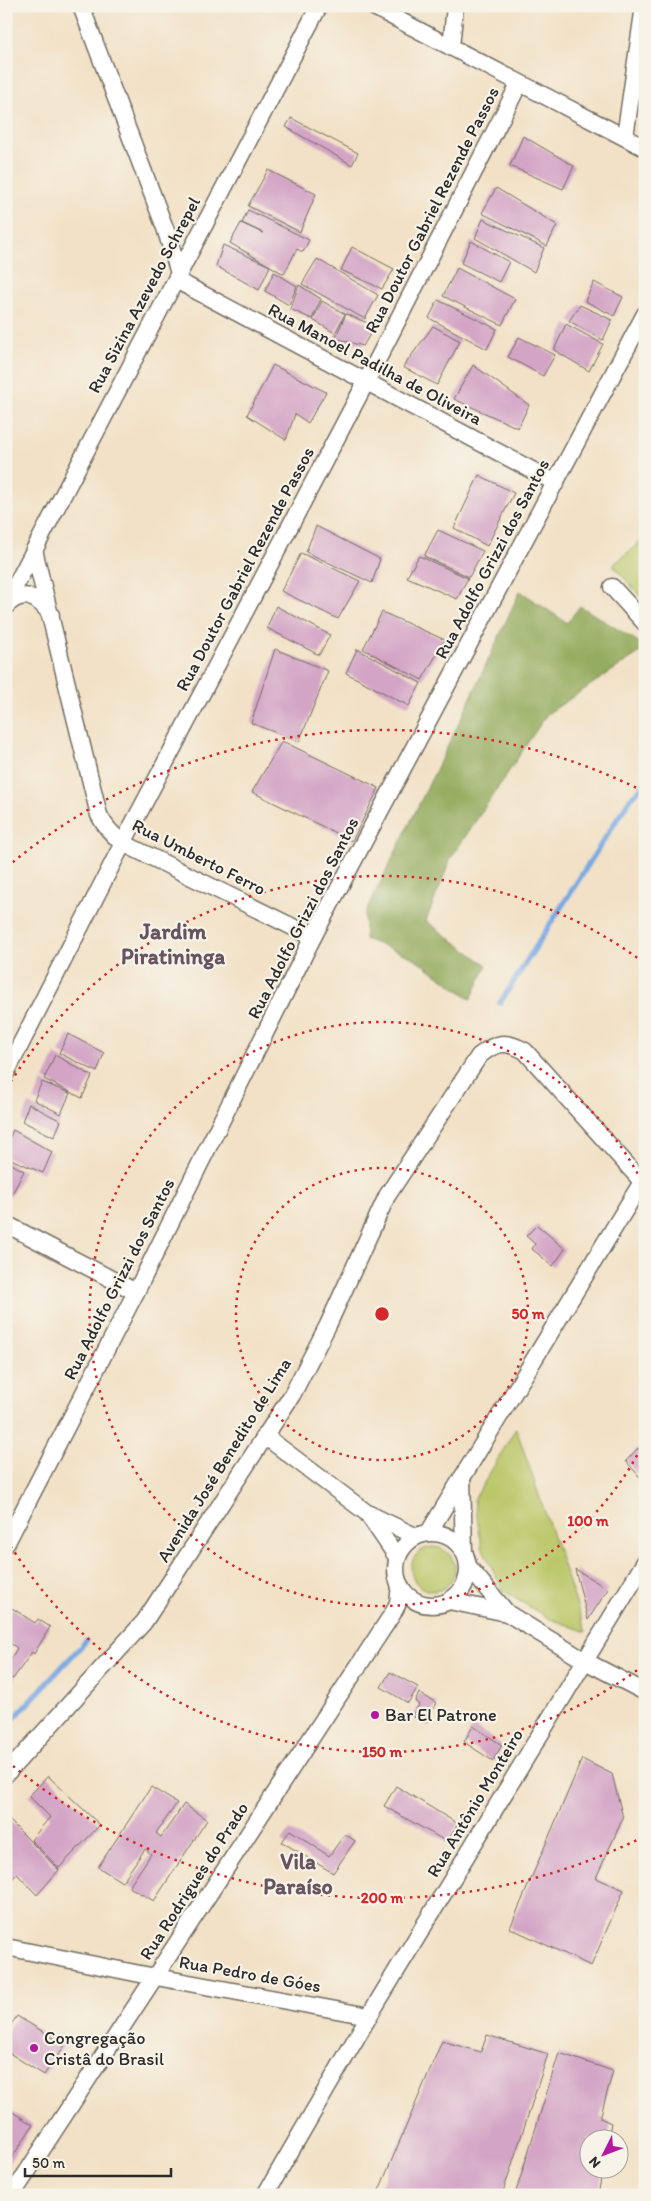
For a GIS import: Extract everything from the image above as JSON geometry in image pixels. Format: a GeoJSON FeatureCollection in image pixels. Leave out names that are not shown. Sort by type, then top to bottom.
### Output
{"type":"FeatureCollection","features":[{"type":"Feature","properties":{"kind":"street"},"geometry":{"type":"LineString","coordinates":[[81,6],[165,228],[177,277]]}},
{"type":"Feature","properties":{"kind":"street","name":"Rua Sizina Azevedo Schrepel"},"geometry":{"type":"LineString","coordinates":[[6,605],[319,6]]}},
{"type":"Feature","properties":{"kind":"street"},"geometry":{"type":"LineString","coordinates":[[372,6],[645,148]]}},
{"type":"Feature","properties":{"kind":"street"},"geometry":{"type":"LineString","coordinates":[[451,48],[455,6]]}},
{"type":"Feature","properties":{"kind":"street"},"geometry":{"type":"LineString","coordinates":[[626,137],[644,6]]}},
{"type":"Feature","properties":{"kind":"street","name":"Rua Doutor Gabriel Rezende Passos"},"geometry":{"type":"LineString","coordinates":[[6,1073],[123,843],[366,382],[519,84]]}},
{"type":"Feature","properties":{"kind":"street"},"geometry":{"type":"LineString","coordinates":[[165,228],[179,238],[190,239],[200,232]]}},
{"type":"Feature","properties":{"kind":"street","name":"Rua Manoel Padilha de Oliveira"},"geometry":{"type":"LineString","coordinates":[[177,277],[366,382],[556,483]]}},
{"type":"Feature","properties":{"kind":"street","name":"Rua Adolfo Grizzi dos Santos"},"geometry":{"type":"LineString","coordinates":[[6,1544],[136,1292],[313,937],[645,314]]}},
{"type":"Feature","properties":{"kind":"street","name":"Rua Umberto Ferro"},"geometry":{"type":"LineString","coordinates":[[34,550],[99,815],[113,836],[123,843],[313,937]]}},
{"type":"Feature","properties":{"kind":"street"},"geometry":{"type":"LineString","coordinates":[[612,587],[645,623]]}},
{"type":"Feature","properties":{"kind":"street"},"geometry":{"type":"LineString","coordinates":[[6,605],[13,599],[24,596],[33,597],[46,607],[51,614]]}},
{"type":"Feature","properties":{"kind":"street","name":"Avenida José Benedito de Lima"},"geometry":{"type":"LineString","coordinates":[[6,1774],[144,1622],[266,1437],[292,1395],[328,1325],[388,1196],[479,1056],[489,1048],[501,1044],[513,1044],[525,1050],[644,1181]]}},
{"type":"Feature","properties":{"kind":"street"},"geometry":{"type":"LineString","coordinates":[[462,1478],[467,1580],[460,1592],[449,1601],[435,1605],[421,1603],[409,1596],[400,1585],[396,1572],[397,1557],[404,1545],[422,1534],[462,1478],[644,1181]]}},
{"type":"Feature","properties":{"kind":"street"},"geometry":{"type":"LineString","coordinates":[[6,1224],[136,1292]]}},
{"type":"Feature","properties":{"kind":"street"},"geometry":{"type":"LineString","coordinates":[[266,1437],[368,1513],[422,1534],[443,1534],[455,1541],[466,1559],[507,1612],[585,1661],[645,1692]]}},
{"type":"Feature","properties":{"kind":"street"},"geometry":{"type":"LineString","coordinates":[[368,1513],[397,1557]]}},
{"type":"Feature","properties":{"kind":"street","name":"Rua Antônio Monteiro"},"geometry":{"type":"LineString","coordinates":[[265,2195],[369,2016],[645,1562]]}},
{"type":"Feature","properties":{"kind":"street","name":"Rua Rodrigues do Prado"},"geometry":{"type":"LineString","coordinates":[[12,2195],[393,1613],[398,1603],[400,1585]]}},
{"type":"Feature","properties":{"kind":"street"},"geometry":{"type":"LineString","coordinates":[[449,1601],[507,1612]]}},
{"type":"Feature","properties":{"kind":"street","name":"Rua Pedro de Góes"},"geometry":{"type":"LineString","coordinates":[[6,1947],[155,1977],[369,2016]]}},
{"type":"Feature","properties":{"kind":"green space"},"geometry":{"type":"Polygon","coordinates":[[[645,534],[645,602],[613,565],[641,541],[645,534]]]}},
{"type":"Feature","properties":{"kind":"green space"},"geometry":{"type":"Polygon","coordinates":[[[520,591],[567,623],[580,606],[645,646],[645,649],[547,714],[451,858],[426,921],[487,965],[471,999],[414,958],[365,939],[365,914],[461,719],[520,591]]]}},
{"type":"Feature","properties":{"kind":"green space"},"geometry":{"type":"Polygon","coordinates":[[[516,1428],[586,1632],[548,1618],[503,1591],[482,1547],[474,1500],[516,1428]]]}},
{"type":"Feature","properties":{"kind":"green space"},"geometry":{"type":"Polygon","coordinates":[[[437,1547],[449,1553],[454,1560],[454,1578],[449,1585],[442,1590],[429,1591],[421,1588],[414,1581],[411,1565],[414,1557],[421,1550],[437,1547]]]}},
{"type":"Feature","properties":{"kind":"building"},"geometry":{"type":"Polygon","coordinates":[[[291,118],[358,153],[352,165],[286,127],[291,118]]]}},
{"type":"Feature","properties":{"kind":"building"},"geometry":{"type":"Polygon","coordinates":[[[523,136],[574,166],[563,189],[510,166],[523,136]]]}},
{"type":"Feature","properties":{"kind":"building"},"geometry":{"type":"Polygon","coordinates":[[[268,170],[316,194],[300,232],[248,206],[268,170]]]}},
{"type":"Feature","properties":{"kind":"building"},"geometry":{"type":"Polygon","coordinates":[[[496,188],[557,225],[547,246],[482,213],[496,188]]]}},
{"type":"Feature","properties":{"kind":"building"},"geometry":{"type":"Polygon","coordinates":[[[248,210],[309,240],[303,252],[297,249],[284,274],[230,243],[241,223],[263,233],[242,223],[248,210]]]}},
{"type":"Feature","properties":{"kind":"building"},"geometry":{"type":"Polygon","coordinates":[[[483,219],[544,248],[534,272],[475,238],[483,219]]]}},
{"type":"Feature","properties":{"kind":"building"},"geometry":{"type":"Polygon","coordinates":[[[471,241],[509,262],[499,282],[461,263],[471,241]]]}},
{"type":"Feature","properties":{"kind":"building"},"geometry":{"type":"Polygon","coordinates":[[[223,245],[270,266],[259,290],[216,266],[223,245]]]}},
{"type":"Feature","properties":{"kind":"building"},"geometry":{"type":"Polygon","coordinates":[[[352,247],[394,269],[382,289],[341,270],[352,247]]]}},
{"type":"Feature","properties":{"kind":"building"},"geometry":{"type":"Polygon","coordinates":[[[317,259],[378,295],[365,319],[302,284],[317,259]]]}},
{"type":"Feature","properties":{"kind":"building"},"geometry":{"type":"Polygon","coordinates":[[[457,268],[515,299],[502,325],[443,296],[457,268]]]}},
{"type":"Feature","properties":{"kind":"building"},"geometry":{"type":"Polygon","coordinates":[[[274,272],[297,286],[289,305],[265,291],[274,272]]]}},
{"type":"Feature","properties":{"kind":"building"},"geometry":{"type":"Polygon","coordinates":[[[594,282],[623,297],[614,316],[585,301],[594,282]]]}},
{"type":"Feature","properties":{"kind":"building"},"geometry":{"type":"Polygon","coordinates":[[[299,285],[321,299],[312,319],[290,309],[299,285]]]}},
{"type":"Feature","properties":{"kind":"building"},"geometry":{"type":"Polygon","coordinates":[[[438,300],[497,329],[487,349],[429,318],[438,300]]]}},
{"type":"Feature","properties":{"kind":"building"},"geometry":{"type":"Polygon","coordinates":[[[322,301],[345,314],[335,333],[313,320],[322,301]]]}},
{"type":"Feature","properties":{"kind":"building"},"geometry":{"type":"Polygon","coordinates":[[[580,305],[612,320],[603,340],[569,321],[580,305]]]}},
{"type":"Feature","properties":{"kind":"building"},"geometry":{"type":"Polygon","coordinates":[[[346,314],[375,326],[363,346],[335,338],[346,314]]]}},
{"type":"Feature","properties":{"kind":"building"},"geometry":{"type":"Polygon","coordinates":[[[566,324],[603,344],[589,371],[554,350],[566,324]]]}},
{"type":"Feature","properties":{"kind":"building"},"geometry":{"type":"Polygon","coordinates":[[[433,326],[460,341],[437,385],[403,367],[433,326]]]}},
{"type":"Feature","properties":{"kind":"building"},"geometry":{"type":"Polygon","coordinates":[[[519,337],[555,355],[543,376],[508,357],[519,337]]]}},
{"type":"Feature","properties":{"kind":"building"},"geometry":{"type":"Polygon","coordinates":[[[273,365],[326,392],[308,423],[295,414],[286,440],[247,415],[273,365]]]}},
{"type":"Feature","properties":{"kind":"building"},"geometry":{"type":"Polygon","coordinates":[[[473,365],[529,405],[518,428],[454,399],[473,365]]]}},
{"type":"Feature","properties":{"kind":"building"},"geometry":{"type":"Polygon","coordinates":[[[479,475],[514,493],[487,546],[454,528],[479,475]]]}},
{"type":"Feature","properties":{"kind":"building"},"geometry":{"type":"Polygon","coordinates":[[[316,526],[380,559],[372,583],[306,552],[316,526]]]}},
{"type":"Feature","properties":{"kind":"building"},"geometry":{"type":"Polygon","coordinates":[[[438,530],[483,551],[469,577],[424,556],[438,530]]]}},
{"type":"Feature","properties":{"kind":"building"},"geometry":{"type":"Polygon","coordinates":[[[301,553],[360,581],[338,619],[281,591],[301,553]]]}},
{"type":"Feature","properties":{"kind":"building"},"geometry":{"type":"Polygon","coordinates":[[[419,556],[468,578],[457,599],[407,577],[419,556]]]}},
{"type":"Feature","properties":{"kind":"building"},"geometry":{"type":"Polygon","coordinates":[[[276,606],[330,635],[319,655],[267,628],[276,606]]]}},
{"type":"Feature","properties":{"kind":"building"},"geometry":{"type":"Polygon","coordinates":[[[382,612],[445,640],[422,680],[363,649],[382,612]]]}},
{"type":"Feature","properties":{"kind":"building"},"geometry":{"type":"Polygon","coordinates":[[[275,649],[328,671],[299,742],[251,723],[275,649]]]}},
{"type":"Feature","properties":{"kind":"building"},"geometry":{"type":"Polygon","coordinates":[[[357,649],[421,683],[409,706],[346,673],[357,649]]]}},
{"type":"Feature","properties":{"kind":"building"},"geometry":{"type":"Polygon","coordinates":[[[282,741],[379,788],[352,841],[252,792],[282,741]]]}},
{"type":"Feature","properties":{"kind":"building"},"geometry":{"type":"Polygon","coordinates":[[[68,1034],[104,1053],[97,1072],[59,1053],[68,1034]]]}},
{"type":"Feature","properties":{"kind":"building"},"geometry":{"type":"Polygon","coordinates":[[[55,1055],[92,1076],[82,1098],[44,1079],[55,1055]]]}},
{"type":"Feature","properties":{"kind":"building"},"geometry":{"type":"Polygon","coordinates":[[[42,1082],[70,1093],[61,1114],[34,1100],[42,1082]]]}},
{"type":"Feature","properties":{"kind":"building"},"geometry":{"type":"Polygon","coordinates":[[[29,1104],[61,1121],[54,1137],[22,1121],[29,1104]]]}},
{"type":"Feature","properties":{"kind":"building"},"geometry":{"type":"Polygon","coordinates":[[[13,1130],[52,1152],[43,1173],[6,1157],[6,1145],[13,1130]]]}},
{"type":"Feature","properties":{"kind":"building"},"geometry":{"type":"Polygon","coordinates":[[[6,1161],[24,1171],[11,1196],[6,1194],[6,1161]]]}},
{"type":"Feature","properties":{"kind":"building"},"geometry":{"type":"Polygon","coordinates":[[[537,1225],[565,1249],[553,1266],[532,1249],[535,1244],[526,1236],[537,1225]]]}},
{"type":"Feature","properties":{"kind":"building"},"geometry":{"type":"Polygon","coordinates":[[[638,1448],[645,1455],[645,1483],[626,1461],[638,1448]]]}},
{"type":"Feature","properties":{"kind":"building"},"geometry":{"type":"Polygon","coordinates":[[[575,1569],[608,1589],[588,1620],[575,1569]]]}},
{"type":"Feature","properties":{"kind":"building"},"geometry":{"type":"Polygon","coordinates":[[[12,1608],[35,1623],[38,1619],[50,1627],[34,1654],[32,1652],[13,1679],[9,1677],[6,1682],[6,1662],[8,1664],[17,1648],[6,1640],[6,1617],[12,1608]]]}},
{"type":"Feature","properties":{"kind":"building"},"geometry":{"type":"Polygon","coordinates":[[[390,1672],[418,1687],[408,1703],[381,1687],[390,1672]]]}},
{"type":"Feature","properties":{"kind":"building"},"geometry":{"type":"Polygon","coordinates":[[[419,1693],[437,1703],[426,1723],[412,1716],[419,1705],[415,1701],[419,1693]]]}},
{"type":"Feature","properties":{"kind":"building"},"geometry":{"type":"Polygon","coordinates":[[[473,1726],[502,1745],[493,1761],[464,1742],[473,1726]]]}},
{"type":"Feature","properties":{"kind":"building"},"geometry":{"type":"Polygon","coordinates":[[[582,1759],[612,1774],[623,1818],[596,1878],[624,1890],[591,1966],[510,1928],[582,1759]]]}},
{"type":"Feature","properties":{"kind":"building"},"geometry":{"type":"Polygon","coordinates":[[[48,1776],[100,1825],[59,1868],[31,1840],[50,1817],[29,1796],[48,1776]]]}},
{"type":"Feature","properties":{"kind":"building"},"geometry":{"type":"Polygon","coordinates":[[[396,1786],[458,1824],[447,1842],[384,1806],[396,1786]]]}},
{"type":"Feature","properties":{"kind":"building"},"geometry":{"type":"Polygon","coordinates":[[[151,1787],[177,1803],[156,1833],[161,1837],[184,1804],[207,1820],[154,1901],[129,1887],[151,1854],[145,1849],[122,1882],[98,1867],[151,1787]]]}},
{"type":"Feature","properties":{"kind":"building"},"geometry":{"type":"Polygon","coordinates":[[[9,1820],[59,1870],[37,1895],[17,1874],[6,1885],[6,1823],[9,1820]]]}},
{"type":"Feature","properties":{"kind":"building"},"geometry":{"type":"Polygon","coordinates":[[[290,1830],[329,1856],[345,1834],[355,1841],[333,1873],[282,1842],[290,1830]]]}},
{"type":"Feature","properties":{"kind":"building","name":"Congregação Cristâ do Brasil"},"geometry":{"type":"Polygon","coordinates":[[[17,2016],[65,2045],[44,2075],[6,2051],[6,2032],[17,2016]]]}},
{"type":"Feature","properties":{"kind":"building"},"geometry":{"type":"Polygon","coordinates":[[[487,2035],[548,2054],[502,2195],[377,2195],[442,2041],[481,2052],[487,2035]]]}},
{"type":"Feature","properties":{"kind":"building"},"geometry":{"type":"Polygon","coordinates":[[[559,2053],[613,2071],[600,2118],[611,2123],[610,2128],[578,2128],[578,2178],[601,2178],[598,2195],[515,2195],[559,2053]]]}},
{"type":"Feature","properties":{"kind":"building"},"geometry":{"type":"Polygon","coordinates":[[[11,2111],[33,2125],[6,2167],[6,2119],[11,2111]]]}},
{"type":"Feature","properties":{"kind":"waterway"},"geometry":{"type":"LineString","coordinates":[[500,1003],[630,799],[645,784]]}},
{"type":"Feature","properties":{"kind":"waterway"},"geometry":{"type":"LineString","coordinates":[[6,1727],[86,1641]]}},
{"type":"Feature","properties":{"kind":"place","name":"Bar El Patrone"},"geometry":{"type":"Point","coordinates":[375,1715]}},
{"type":"Feature","properties":{"kind":"place","name":"Congregação Cristâ do Brasil"},"geometry":{"type":"Point","coordinates":[34,2048]}},
{"type":"Feature","properties":{"kind":"district","name":"Jardim Piratininga"},"geometry":{"type":"Point","coordinates":[173,944]}},
{"type":"Feature","properties":{"kind":"district","name":"Vila Paraíso"},"geometry":{"type":"Point","coordinates":[298,1874]}}]}
